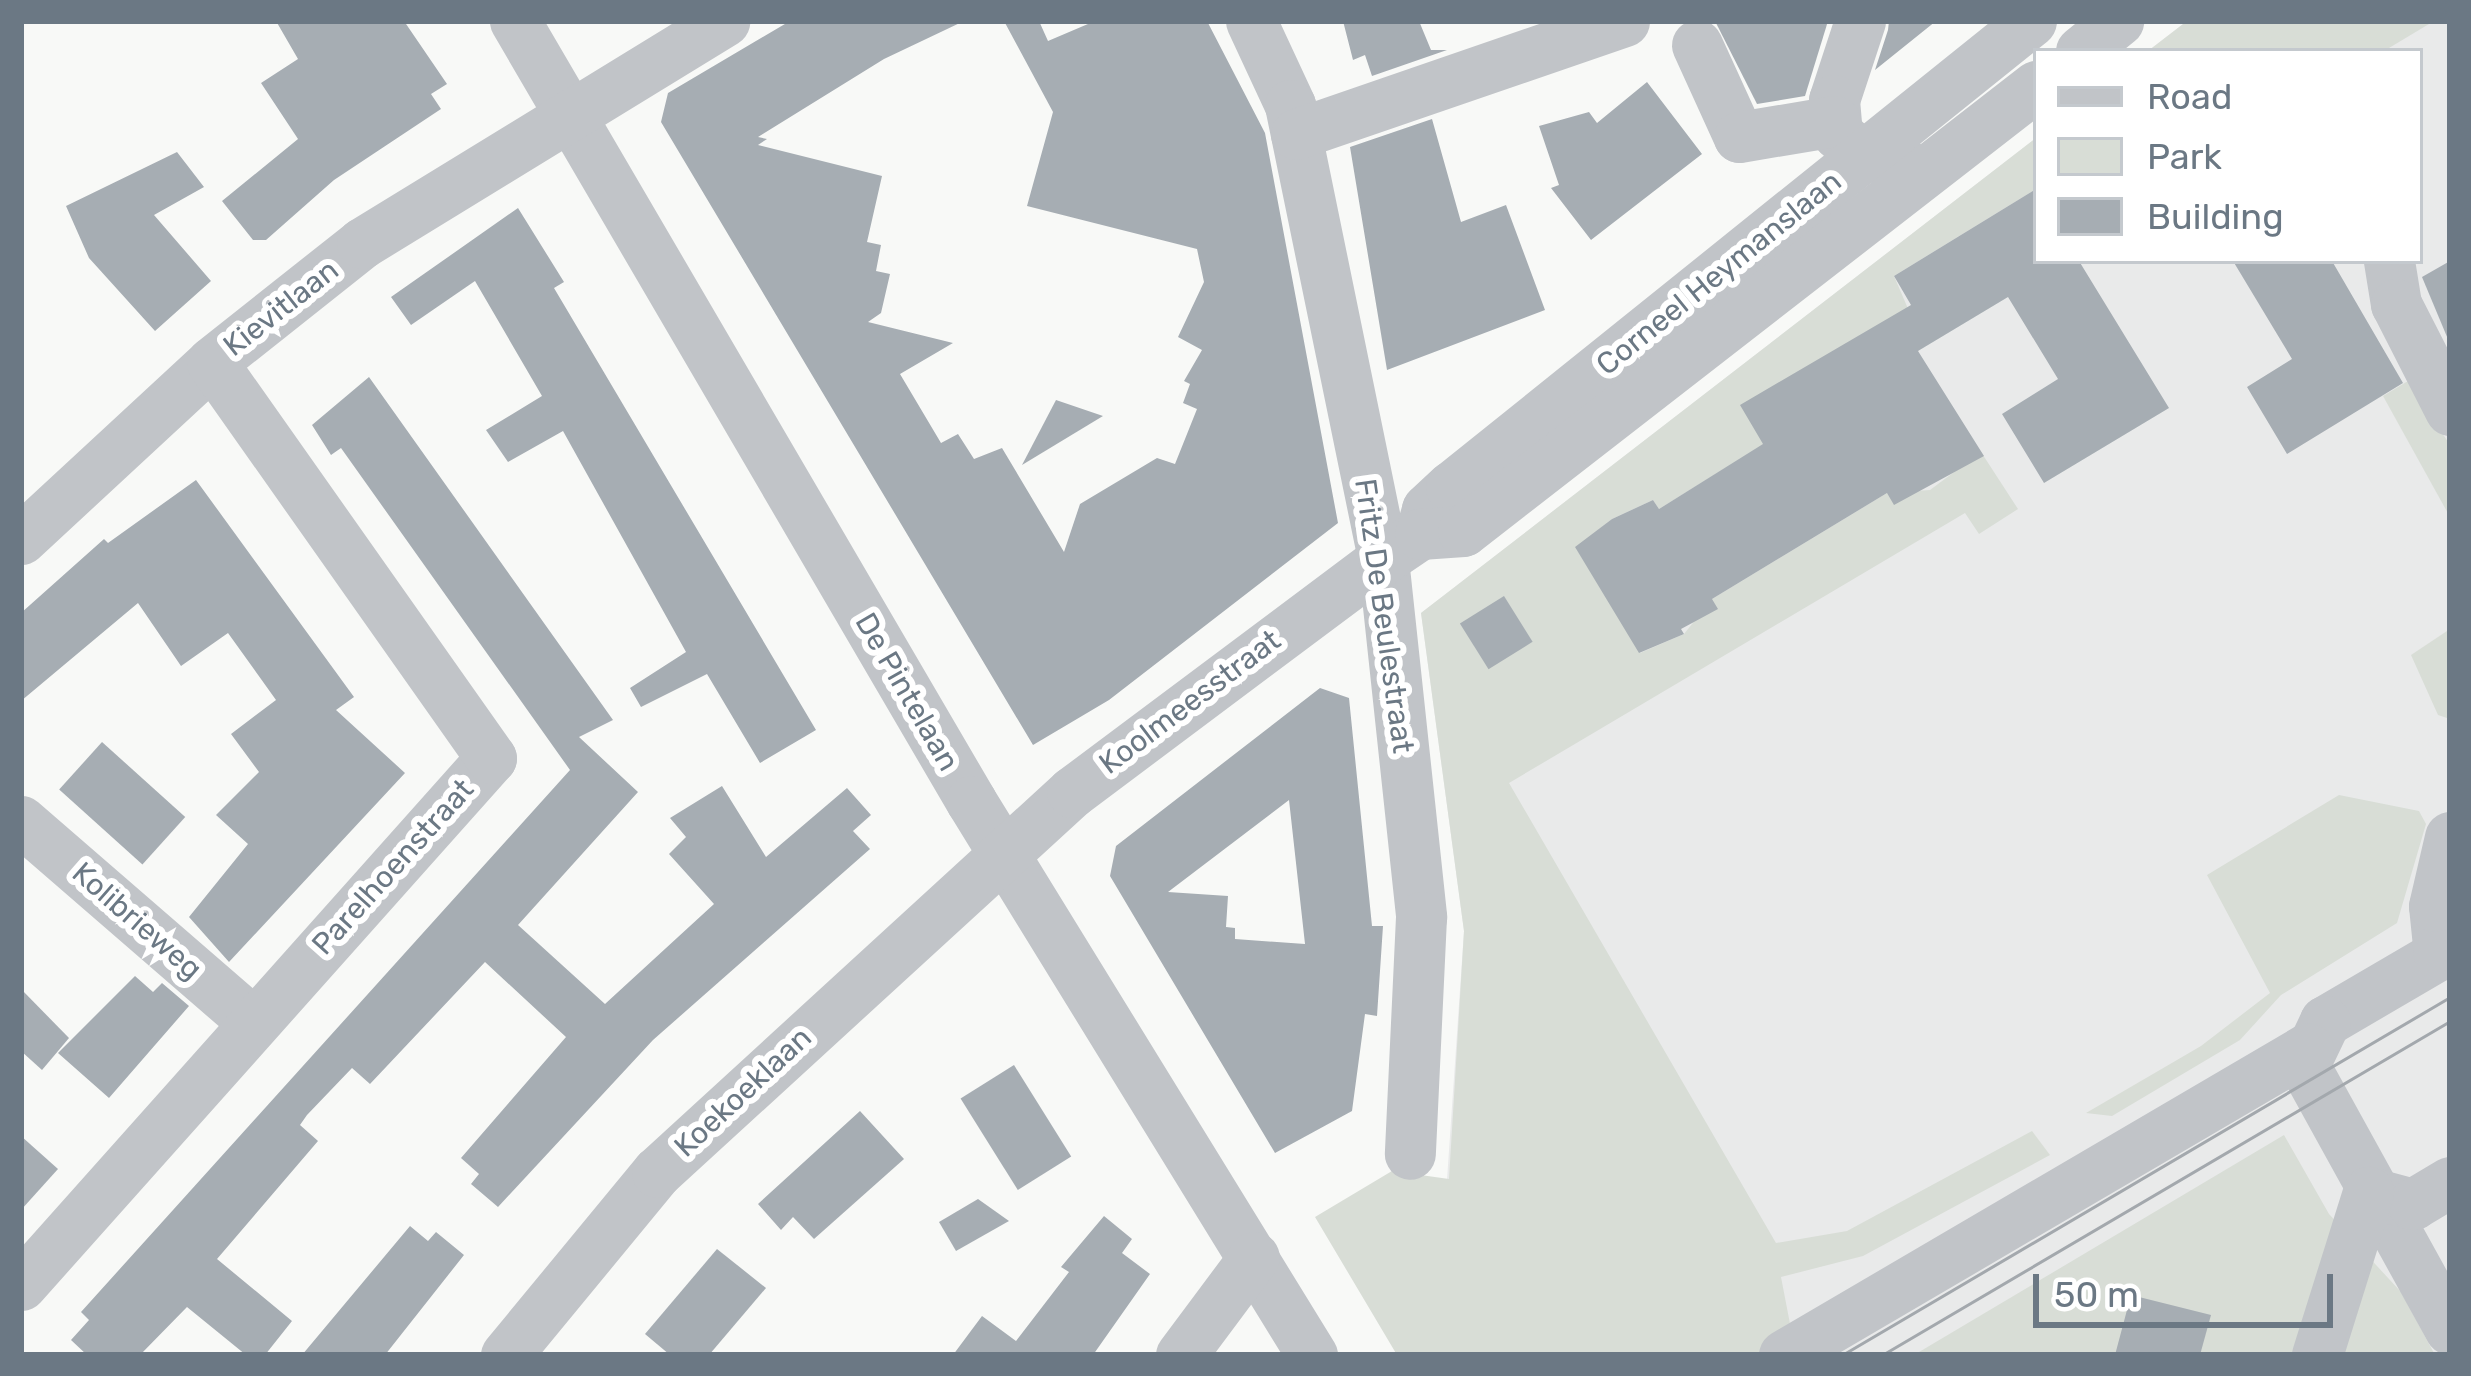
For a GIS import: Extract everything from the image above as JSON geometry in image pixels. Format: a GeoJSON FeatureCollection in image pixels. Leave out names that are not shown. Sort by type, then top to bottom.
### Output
{"type":"FeatureCollection","features":[{"type":"Feature","properties":{"kind":"street","name":"De Pintelaan"},"geometry":{"type":"LineString","coordinates":[[515,21],[1004,854],[1312,1355]]}},
{"type":"Feature","properties":{"kind":"street","name":"Kievitlaan"},"geometry":{"type":"LineString","coordinates":[[21,539],[212,362],[362,243],[724,21]]}},
{"type":"Feature","properties":{"kind":"street","name":"Fritz De Beulestraat"},"geometry":{"type":"LineString","coordinates":[[1250,21],[1296,134],[1401,546],[1421,917],[1410,1154]]}},
{"type":"Feature","properties":{"kind":"street"},"geometry":{"type":"LineString","coordinates":[[1296,134],[1624,21]]}},
{"type":"Feature","properties":{"kind":"street"},"geometry":{"type":"LineString","coordinates":[[1849,139],[1834,100],[1860,21]]}},
{"type":"Feature","properties":{"kind":"street","name":"Corneel Heymanslaan"},"geometry":{"type":"LineString","coordinates":[[1401,546],[1427,509],[1450,487],[1849,139],[2031,21]]}},
{"type":"Feature","properties":{"kind":"street"},"geometry":{"type":"LineString","coordinates":[[2084,48],[2119,21]]}},
{"type":"Feature","properties":{"kind":"street"},"geometry":{"type":"LineString","coordinates":[[1697,44],[1739,136],[1849,139],[1945,158]]}},
{"type":"Feature","properties":{"kind":"street","name":"Corneel Heymanslaan"},"geometry":{"type":"LineString","coordinates":[[1401,546],[1463,531],[2033,88]]}},
{"type":"Feature","properties":{"kind":"street"},"geometry":{"type":"LineString","coordinates":[[2390,264],[2396,304],[2450,410]]}},
{"type":"Feature","properties":{"kind":"street","name":"Parelhoenstraat"},"geometry":{"type":"LineString","coordinates":[[21,1285],[491,758],[212,362]]}},
{"type":"Feature","properties":{"kind":"street","name":"Koolmeesstraat"},"geometry":{"type":"LineString","coordinates":[[1004,854],[1072,792],[1401,546]]}},
{"type":"Feature","properties":{"kind":"street","name":"Kolibrieweg"},"geometry":{"type":"LineString","coordinates":[[21,821],[252,1021]]}},
{"type":"Feature","properties":{"kind":"street"},"geometry":{"type":"LineString","coordinates":[[1784,1355],[2308,1048],[2325,1021],[2444,951],[2434,905],[2450,837]]}},
{"type":"Feature","properties":{"kind":"street","name":"Koekoeklaan"},"geometry":{"type":"LineString","coordinates":[[506,1355],[657,1172],[1004,854]]}},
{"type":"Feature","properties":{"kind":"street"},"geometry":{"type":"LineString","coordinates":[[2308,1048],[2307,1082],[2450,1328]]}},
{"type":"Feature","properties":{"kind":"street"},"geometry":{"type":"LineString","coordinates":[[2368,1192],[2413,1204],[2450,1182]]}},
{"type":"Feature","properties":{"kind":"street"},"geometry":{"type":"LineString","coordinates":[[2318,1355],[2368,1192]]}},
{"type":"Feature","properties":{"kind":"street"},"geometry":{"type":"LineString","coordinates":[[1181,1355],[1254,1257]]}},
{"type":"Feature","properties":{"kind":"shaded area"},"geometry":{"type":"Polygon","coordinates":[[[2187,21],[2450,21],[2450,1355],[1435,1355],[1464,931],[1421,613],[2033,140],[2033,264],[2423,264],[2423,48],[2152,48],[2187,21]]]}},
{"type":"Feature","properties":{"kind":"green space"},"geometry":{"type":"Polygon","coordinates":[[[2187,21],[2434,21],[2389,48],[2152,48],[2187,21]]]}},
{"type":"Feature","properties":{"kind":"green space"},"geometry":{"type":"Polygon","coordinates":[[[2033,140],[2033,191],[1894,276],[1915,325],[1797,424],[1659,509],[1653,500],[1612,519],[1576,548],[1640,653],[1684,634],[1712,599],[1887,493],[1930,490],[1981,452],[2018,509],[1979,534],[1965,513],[1509,783],[1776,1243],[1847,1231],[2032,1131],[2050,1155],[1863,1256],[1781,1277],[1796,1355],[1397,1355],[1315,1217],[1392,1171],[1449,1179],[1464,931],[1421,613],[2033,140]]]}},
{"type":"Feature","properties":{"kind":"green space"},"geometry":{"type":"Polygon","coordinates":[[[2408,381],[2450,445],[2450,517],[2383,396],[2408,381]]]}},
{"type":"Feature","properties":{"kind":"green space"},"geometry":{"type":"Polygon","coordinates":[[[2450,629],[2450,719],[2438,715],[2411,655],[2450,629]]]}},
{"type":"Feature","properties":{"kind":"green space"},"geometry":{"type":"Polygon","coordinates":[[[2339,795],[2419,811],[2426,824],[2397,923],[2281,995],[2240,1040],[2112,1116],[2086,1113],[2201,1046],[2270,993],[2207,875],[2339,795]]]}},
{"type":"Feature","properties":{"kind":"green space"},"geometry":{"type":"Polygon","coordinates":[[[2284,1135],[2329,1214],[2401,1292],[2435,1355],[1914,1355],[2284,1135]]]}},
{"type":"Feature","properties":{"kind":"building"},"geometry":{"type":"Polygon","coordinates":[[[276,21],[404,21],[447,84],[431,94],[441,109],[334,180],[266,240],[253,240],[222,201],[298,139],[261,83],[298,59],[276,21]]]}},
{"type":"Feature","properties":{"kind":"building"},"geometry":{"type":"Polygon","coordinates":[[[790,21],[964,21],[884,59],[758,137],[767,139],[758,145],[882,176],[867,242],[881,245],[876,271],[890,274],[881,313],[868,322],[953,343],[900,374],[941,443],[958,434],[974,459],[1002,448],[1064,552],[1080,504],[1157,458],[1175,464],[1197,409],[1183,403],[1190,384],[1184,381],[1202,350],[1178,337],[1204,282],[1197,249],[1027,206],[1053,112],[1004,21],[1039,21],[1048,41],[1095,21],[1207,21],[1265,133],[1338,523],[1109,700],[1033,745],[661,122],[668,93],[790,21]]]}},
{"type":"Feature","properties":{"kind":"building"},"geometry":{"type":"Polygon","coordinates":[[[1343,21],[1419,21],[1431,50],[1447,50],[1372,76],[1365,55],[1353,60],[1343,21]]]}},
{"type":"Feature","properties":{"kind":"building"},"geometry":{"type":"Polygon","coordinates":[[[1715,21],[1828,21],[1805,96],[1757,104],[1715,21]]]}},
{"type":"Feature","properties":{"kind":"building"},"geometry":{"type":"Polygon","coordinates":[[[1889,21],[1936,21],[1875,70],[1888,30],[1889,21]]]}},
{"type":"Feature","properties":{"kind":"building"},"geometry":{"type":"Polygon","coordinates":[[[1647,82],[1702,154],[1591,240],[1551,188],[1559,185],[1539,126],[1589,112],[1597,123],[1647,82]]]}},
{"type":"Feature","properties":{"kind":"building"},"geometry":{"type":"Polygon","coordinates":[[[1432,119],[1461,222],[1506,205],[1545,310],[1387,370],[1350,147],[1432,119]]]}},
{"type":"Feature","properties":{"kind":"building"},"geometry":{"type":"Polygon","coordinates":[[[177,152],[204,187],[154,215],[211,281],[155,331],[89,258],[66,206],[177,152]]]}},
{"type":"Feature","properties":{"kind":"building"},"geometry":{"type":"Polygon","coordinates":[[[2033,191],[2033,264],[2081,264],[2169,408],[2044,483],[2002,414],[2058,379],[2008,297],[1918,351],[1984,456],[1894,505],[1887,493],[1712,599],[1718,609],[1681,629],[1684,634],[1639,653],[1575,547],[1612,519],[1653,500],[1659,509],[1763,444],[1740,405],[1911,305],[1894,276],[2033,191]]]}},
{"type":"Feature","properties":{"kind":"building"},"geometry":{"type":"Polygon","coordinates":[[[518,208],[564,282],[554,288],[816,730],[760,763],[707,674],[641,707],[630,688],[686,652],[563,431],[508,462],[486,430],[542,396],[475,281],[411,325],[391,297],[518,208]]]}},
{"type":"Feature","properties":{"kind":"building"},"geometry":{"type":"Polygon","coordinates":[[[2450,261],[2450,344],[2422,277],[2450,261]]]}},
{"type":"Feature","properties":{"kind":"building"},"geometry":{"type":"Polygon","coordinates":[[[2235,264],[2334,264],[2403,383],[2287,454],[2247,387],[2292,359],[2235,264]]]}},
{"type":"Feature","properties":{"kind":"building"},"geometry":{"type":"Polygon","coordinates":[[[369,377],[613,720],[579,737],[638,792],[518,925],[605,1004],[714,904],[669,854],[686,837],[670,818],[722,786],[766,857],[847,788],[871,815],[853,831],[870,849],[653,1040],[498,1207],[471,1184],[479,1174],[461,1158],[566,1037],[485,962],[370,1084],[352,1068],[307,1115],[300,1125],[318,1141],[217,1259],[292,1321],[265,1355],[246,1355],[187,1307],[140,1355],[87,1355],[71,1340],[89,1320],[81,1312],[570,770],[341,448],[331,455],[312,425],[369,377]]]}},
{"type":"Feature","properties":{"kind":"building"},"geometry":{"type":"Polygon","coordinates":[[[1056,400],[1103,416],[1022,465],[1056,400]]]}},
{"type":"Feature","properties":{"kind":"building"},"geometry":{"type":"Polygon","coordinates":[[[196,480],[354,697],[336,710],[405,773],[229,962],[189,917],[248,844],[216,815],[259,772],[231,734],[276,700],[228,633],[181,666],[138,603],[21,701],[21,613],[104,539],[108,543],[196,480]]]}},
{"type":"Feature","properties":{"kind":"building"},"geometry":{"type":"Polygon","coordinates":[[[1504,596],[1533,642],[1489,669],[1460,624],[1504,596]]]}},
{"type":"Feature","properties":{"kind":"building"},"geometry":{"type":"Polygon","coordinates":[[[1320,688],[1349,698],[1372,926],[1383,926],[1377,1016],[1365,1014],[1352,1111],[1275,1153],[1110,876],[1116,846],[1320,688]],[[1289,800],[1168,892],[1228,896],[1226,927],[1235,928],[1235,939],[1305,944],[1289,800]]]}},
{"type":"Feature","properties":{"kind":"building"},"geometry":{"type":"Polygon","coordinates":[[[102,742],[185,817],[142,865],[59,790],[102,742]]]}},
{"type":"Feature","properties":{"kind":"building"},"geometry":{"type":"Polygon","coordinates":[[[135,976],[153,992],[162,983],[189,1006],[109,1098],[58,1053],[135,976]]]}},
{"type":"Feature","properties":{"kind":"building"},"geometry":{"type":"Polygon","coordinates":[[[21,989],[69,1038],[42,1070],[21,1051],[21,989]]]}},
{"type":"Feature","properties":{"kind":"building"},"geometry":{"type":"Polygon","coordinates":[[[1014,1065],[1071,1157],[1018,1190],[961,1098],[1014,1065]]]}},
{"type":"Feature","properties":{"kind":"building"},"geometry":{"type":"Polygon","coordinates":[[[860,1111],[904,1159],[814,1239],[793,1217],[781,1230],[758,1204],[860,1111]]]}},
{"type":"Feature","properties":{"kind":"building"},"geometry":{"type":"Polygon","coordinates":[[[21,1136],[58,1169],[21,1210],[21,1136]]]}},
{"type":"Feature","properties":{"kind":"building"},"geometry":{"type":"Polygon","coordinates":[[[978,1199],[1009,1221],[956,1251],[939,1222],[978,1199]]]}},
{"type":"Feature","properties":{"kind":"building"},"geometry":{"type":"Polygon","coordinates":[[[1104,1216],[1132,1239],[1122,1253],[1150,1274],[1093,1355],[953,1355],[982,1316],[1016,1341],[1069,1272],[1061,1267],[1104,1216]]]}},
{"type":"Feature","properties":{"kind":"building"},"geometry":{"type":"Polygon","coordinates":[[[410,1226],[428,1241],[436,1232],[464,1255],[385,1355],[302,1355],[410,1226]]]}},
{"type":"Feature","properties":{"kind":"building"},"geometry":{"type":"Polygon","coordinates":[[[717,1249],[766,1288],[709,1355],[670,1355],[645,1334],[717,1249]]]}},
{"type":"Feature","properties":{"kind":"building"},"geometry":{"type":"Polygon","coordinates":[[[2131,1295],[2211,1315],[2200,1355],[2115,1355],[2131,1295]]]}},
{"type":"Feature","properties":{"kind":"tram line"},"geometry":{"type":"LineString","coordinates":[[1842,1355],[2450,997]]}},
{"type":"Feature","properties":{"kind":"tram line"},"geometry":{"type":"LineString","coordinates":[[1882,1355],[2450,1021]]}}]}
